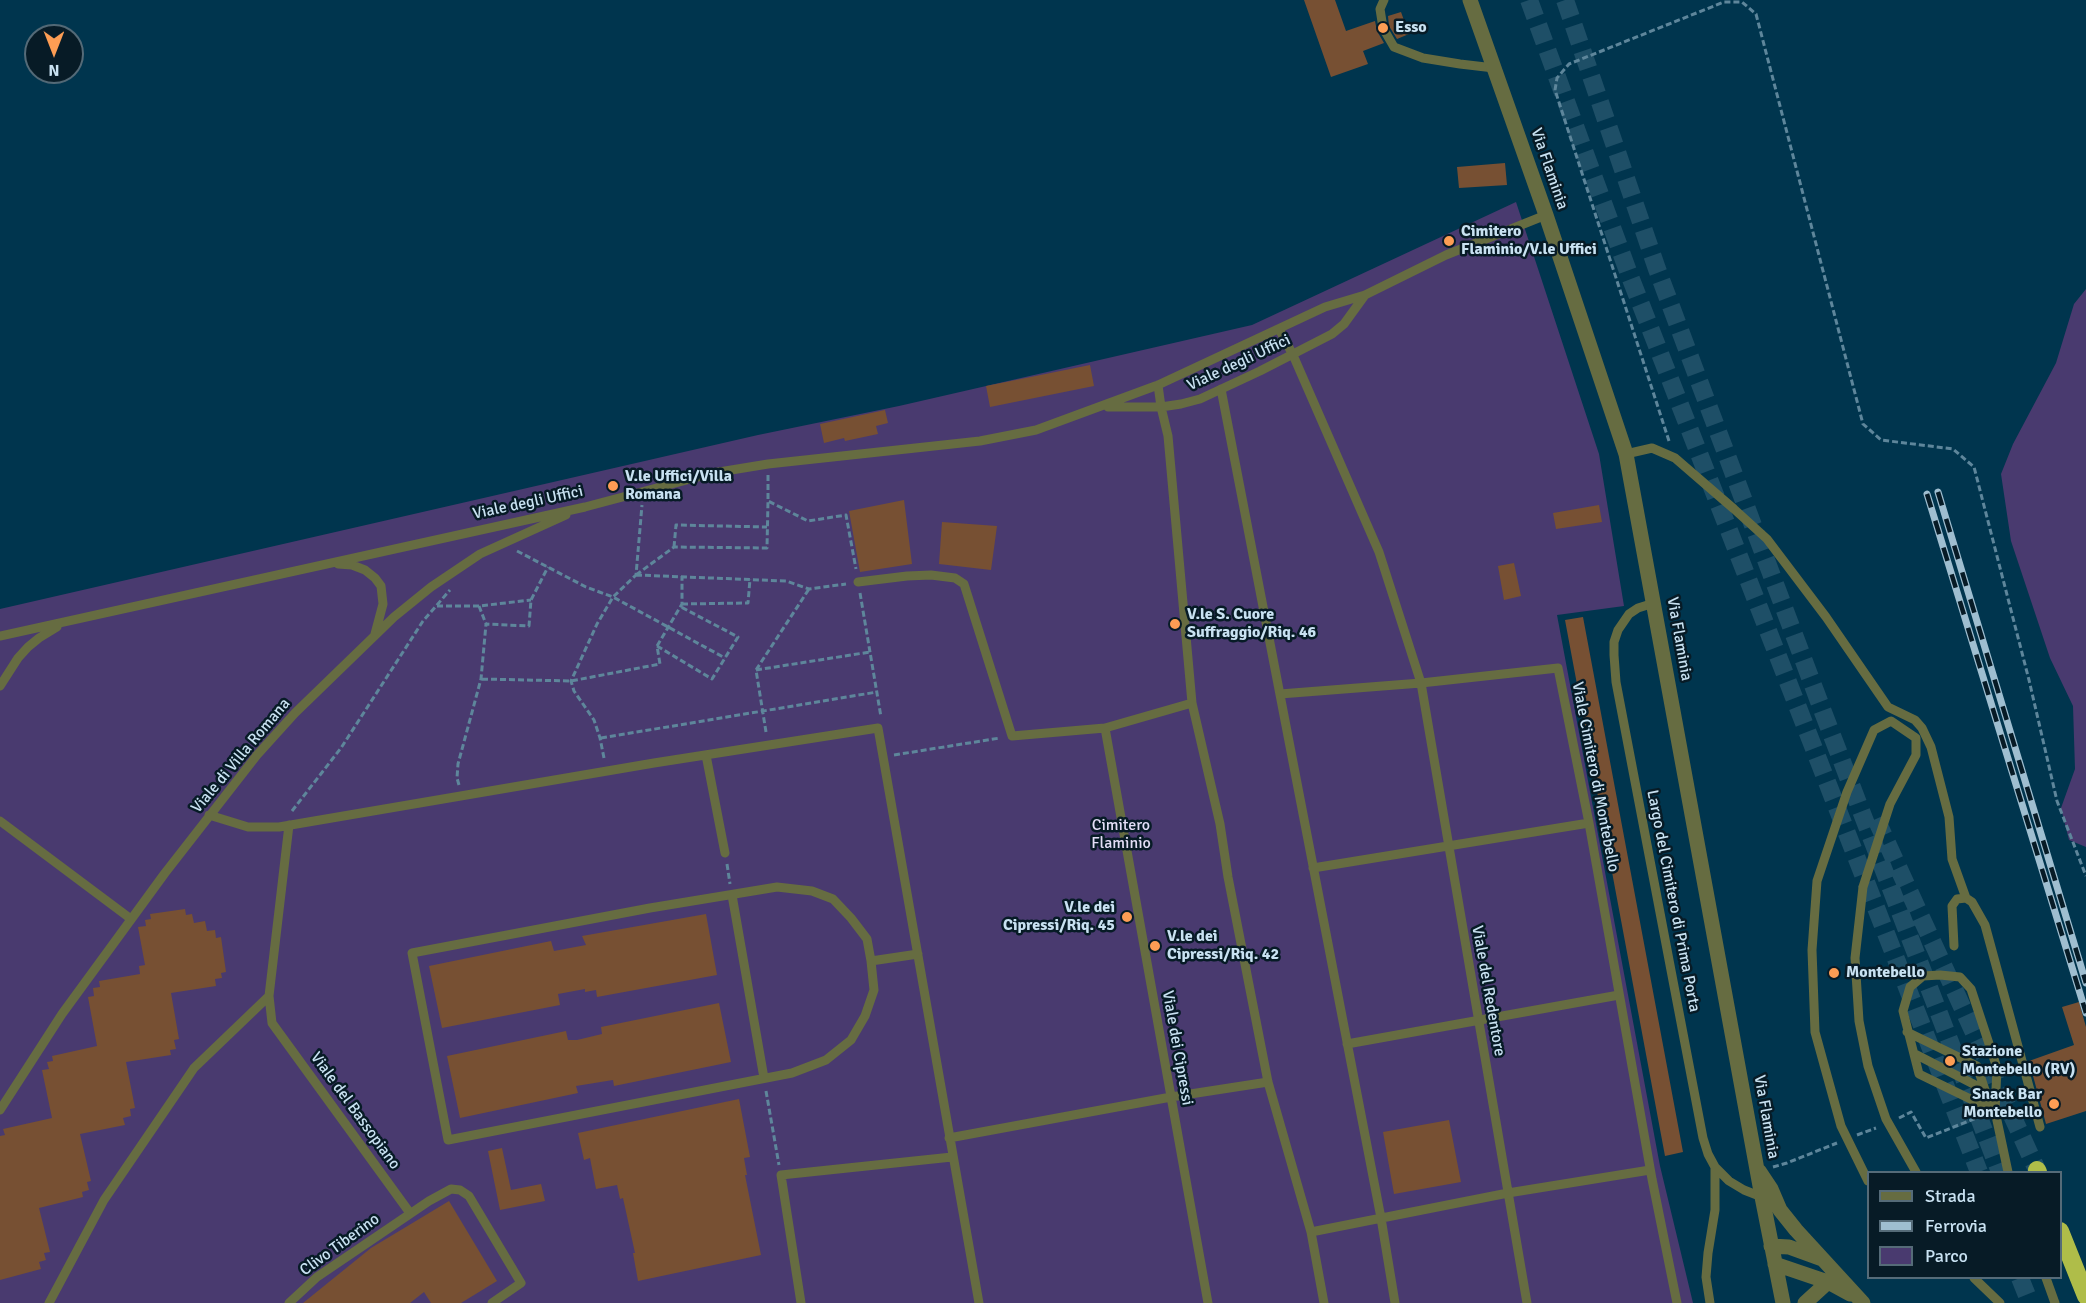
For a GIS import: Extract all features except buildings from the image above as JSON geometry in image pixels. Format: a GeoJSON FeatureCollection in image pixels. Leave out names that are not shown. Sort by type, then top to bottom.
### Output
{"type":"FeatureCollection","features":[{"type":"Feature","properties":{"kind":"highway"},"geometry":{"type":"LineString","coordinates":[[2062,1234],[2086,1296]]}},
{"type":"Feature","properties":{"kind":"street","name":"Via Flaminia"},"geometry":{"type":"LineString","coordinates":[[1470,0],[1546,215],[1626,454],[1783,1303]]}},
{"type":"Feature","properties":{"kind":"street"},"geometry":{"type":"LineString","coordinates":[[1757,1169],[1771,1189],[1780,1210],[1862,1302]]}},
{"type":"Feature","properties":{"kind":"street"},"geometry":{"type":"LineString","coordinates":[[1771,1246],[1789,1247],[1825,1260]]}},
{"type":"Feature","properties":{"kind":"street"},"geometry":{"type":"LineString","coordinates":[[1775,1264],[1828,1282],[1862,1302]]}},
{"type":"Feature","properties":{"kind":"street"},"geometry":{"type":"LineString","coordinates":[[1805,1303],[1828,1282]]}},
{"type":"Feature","properties":{"kind":"lane"},"geometry":{"type":"LineString","coordinates":[[1384,0],[1380,9],[1383,28],[1394,47],[1423,58],[1494,68]]}},
{"type":"Feature","properties":{"kind":"lane","name":"Viale degli Uffici"},"geometry":{"type":"LineString","coordinates":[[0,636],[585,507],[714,473],[768,464],[1001,438],[1051,426],[1158,385],[1325,308],[1365,295],[1446,255],[1546,215]]}},
{"type":"Feature","properties":{"kind":"lane","name":"Viale degli Uffici"},"geometry":{"type":"LineString","coordinates":[[1102,407],[1161,407],[1188,403],[1221,389],[1293,355],[1338,330],[1365,295]]}},
{"type":"Feature","properties":{"kind":"lane"},"geometry":{"type":"LineString","coordinates":[[1279,329],[1293,355],[1379,552],[1421,683],[1280,694]]}},
{"type":"Feature","properties":{"kind":"lane"},"geometry":{"type":"LineString","coordinates":[[1158,385],[1168,436],[1192,703],[1220,824],[1228,877],[1268,1082],[1311,1232],[1324,1303]]}},
{"type":"Feature","properties":{"kind":"lane"},"geometry":{"type":"LineString","coordinates":[[1221,389],[1381,1218],[1395,1303]]}},
{"type":"Feature","properties":{"kind":"lane"},"geometry":{"type":"LineString","coordinates":[[1626,454],[1652,448],[1675,458],[1767,539],[1826,617],[1888,707],[1915,720],[1922,728],[1931,747],[1948,817],[1952,859],[1966,898],[1972,902],[1984,925],[2040,1127]]}},
{"type":"Feature","properties":{"kind":"lane","name":"Viale di Villa Romana"},"geometry":{"type":"LineString","coordinates":[[0,1110],[62,1014],[131,919],[209,815],[272,737],[375,634],[410,603],[446,576],[502,543],[585,507]]}},
{"type":"Feature","properties":{"kind":"lane"},"geometry":{"type":"LineString","coordinates":[[315,566],[352,565],[365,570],[378,581],[383,592],[383,604],[375,634]]}},
{"type":"Feature","properties":{"kind":"lane"},"geometry":{"type":"LineString","coordinates":[[858,582],[931,575],[956,578],[964,584],[974,608],[1012,736],[1105,728],[1192,703]]}},
{"type":"Feature","properties":{"kind":"lane","name":"Largo del Cimitero di Prima Porta"},"geometry":{"type":"LineString","coordinates":[[1654,603],[1638,608],[1629,614],[1618,630],[1614,642],[1616,682],[1703,1138],[1708,1154],[1729,1181],[1762,1197]]}},
{"type":"Feature","properties":{"kind":"lane"},"geometry":{"type":"LineString","coordinates":[[0,684],[28,647],[67,622]]}},
{"type":"Feature","properties":{"kind":"lane","name":"Viale Cimitero di Montebello"},"geometry":{"type":"LineString","coordinates":[[1421,683],[1558,669],[1589,823],[1650,1170],[1677,1303]]}},
{"type":"Feature","properties":{"kind":"lane","name":"Viale del Redentore"},"geometry":{"type":"LineString","coordinates":[[1421,683],[1527,1303]]}},
{"type":"Feature","properties":{"kind":"lane"},"geometry":{"type":"LineString","coordinates":[[1867,1177],[1841,1126],[1815,1032],[1812,950],[1816,881],[1847,792],[1874,730],[1891,720],[1916,738],[1916,755],[1890,804],[1863,887],[1855,958],[1859,1021],[1868,1066],[1886,1119],[1915,1171]]}},
{"type":"Feature","properties":{"kind":"lane"},"geometry":{"type":"LineString","coordinates":[[209,815],[248,826],[289,825],[706,754],[879,728],[979,1303]]}},
{"type":"Feature","properties":{"kind":"lane","name":"Viale dei Cipressi"},"geometry":{"type":"LineString","coordinates":[[1105,728],[1208,1303]]}},
{"type":"Feature","properties":{"kind":"lane"},"geometry":{"type":"LineString","coordinates":[[706,754],[725,854]]}},
{"type":"Feature","properties":{"kind":"lane"},"geometry":{"type":"LineString","coordinates":[[0,821],[131,919]]}},
{"type":"Feature","properties":{"kind":"lane"},"geometry":{"type":"LineString","coordinates":[[1313,868],[1589,823]]}},
{"type":"Feature","properties":{"kind":"lane","name":"Viale del Bassopiano"},"geometry":{"type":"LineString","coordinates":[[289,825],[269,996],[272,1023],[410,1213]]}},
{"type":"Feature","properties":{"kind":"lane"},"geometry":{"type":"LineString","coordinates":[[777,887],[812,891],[833,899],[867,939],[872,961],[874,990],[865,1016],[851,1040],[826,1060],[792,1073],[448,1140],[412,953],[650,908],[777,887]]}},
{"type":"Feature","properties":{"kind":"lane"},"geometry":{"type":"LineString","coordinates":[[732,895],[764,1078]]}},
{"type":"Feature","properties":{"kind":"lane"},"geometry":{"type":"LineString","coordinates":[[1954,946],[1952,906],[1957,899],[1966,898]]}},
{"type":"Feature","properties":{"kind":"lane"},"geometry":{"type":"LineString","coordinates":[[872,961],[918,954]]}},
{"type":"Feature","properties":{"kind":"lane"},"geometry":{"type":"LineString","coordinates":[[1923,976],[1960,977],[1971,989],[1997,1068],[1995,1111],[1919,1074],[1903,1011],[1910,987],[1923,976]]}},
{"type":"Feature","properties":{"kind":"lane"},"geometry":{"type":"LineString","coordinates":[[1347,1044],[1619,995]]}},
{"type":"Feature","properties":{"kind":"lane"},"geometry":{"type":"LineString","coordinates":[[49,1303],[104,1200],[194,1068],[269,996]]}},
{"type":"Feature","properties":{"kind":"lane"},"geometry":{"type":"LineString","coordinates":[[1907,1032],[1977,1066],[1995,1111],[2008,1171]]}},
{"type":"Feature","properties":{"kind":"lane"},"geometry":{"type":"LineString","coordinates":[[1915,1054],[1985,1090]]}},
{"type":"Feature","properties":{"kind":"lane"},"geometry":{"type":"LineString","coordinates":[[949,1138],[1171,1097],[1268,1082]]}},
{"type":"Feature","properties":{"kind":"lane"},"geometry":{"type":"LineString","coordinates":[[801,1303],[781,1175],[952,1157]]}},
{"type":"Feature","properties":{"kind":"lane"},"geometry":{"type":"LineString","coordinates":[[1710,1303],[1706,1277],[1715,1210],[1716,1167]]}},
{"type":"Feature","properties":{"kind":"lane"},"geometry":{"type":"LineString","coordinates":[[1311,1232],[1508,1193],[1650,1170]]}},
{"type":"Feature","properties":{"kind":"lane"},"geometry":{"type":"LineString","coordinates":[[410,1213],[447,1190],[460,1190],[469,1196],[521,1282],[492,1303]]}},
{"type":"Feature","properties":{"kind":"lane","name":"Clivo Tiberino"},"geometry":{"type":"LineString","coordinates":[[289,1303],[316,1277],[410,1213]]}},
{"type":"Feature","properties":{"kind":"lane"},"geometry":{"type":"LineString","coordinates":[[1975,1279],[2000,1303]]}},
{"type":"Feature","properties":{"kind":"lane"},"geometry":{"type":"LineString","coordinates":[[2046,1279],[2055,1303]]}},
{"type":"Feature","properties":{"kind":"path"},"geometry":{"type":"LineString","coordinates":[[1675,458],[1555,90],[1557,78],[1569,64],[1724,2],[1742,2],[1756,14],[1863,424],[1881,440],[1953,449],[1974,467],[2029,680],[2057,801],[2086,876]]}},
{"type":"Feature","properties":{"kind":"path"},"geometry":{"type":"LineString","coordinates":[[607,771],[594,720],[574,691],[572,681],[597,624],[613,597],[636,575],[674,547],[767,548],[768,464]]}},
{"type":"Feature","properties":{"kind":"path"},"geometry":{"type":"LineString","coordinates":[[636,575],[643,491]]}},
{"type":"Feature","properties":{"kind":"path"},"geometry":{"type":"LineString","coordinates":[[768,501],[808,521],[846,515],[881,716],[879,728]]}},
{"type":"Feature","properties":{"kind":"path"},"geometry":{"type":"LineString","coordinates":[[674,547],[676,525],[767,527]]}},
{"type":"Feature","properties":{"kind":"path"},"geometry":{"type":"LineString","coordinates":[[502,543],[586,587],[613,597],[725,658]]}},
{"type":"Feature","properties":{"kind":"path"},"geometry":{"type":"LineString","coordinates":[[486,624],[529,626],[531,600],[548,567]]}},
{"type":"Feature","properties":{"kind":"path"},"geometry":{"type":"LineString","coordinates":[[636,575],[786,581],[809,589],[858,582]]}},
{"type":"Feature","properties":{"kind":"path"},"geometry":{"type":"LineString","coordinates":[[481,679],[572,681],[660,664],[657,646],[681,605],[682,576]]}},
{"type":"Feature","properties":{"kind":"path"},"geometry":{"type":"LineString","coordinates":[[681,605],[748,603],[750,579]]}},
{"type":"Feature","properties":{"kind":"path"},"geometry":{"type":"LineString","coordinates":[[289,825],[292,812],[341,748],[423,621],[457,582]]}},
{"type":"Feature","properties":{"kind":"path"},"geometry":{"type":"LineString","coordinates":[[768,745],[756,670],[809,589]]}},
{"type":"Feature","properties":{"kind":"path"},"geometry":{"type":"LineString","coordinates":[[436,606],[479,606],[531,600]]}},
{"type":"Feature","properties":{"kind":"path"},"geometry":{"type":"LineString","coordinates":[[657,646],[712,679],[738,637],[681,605]]}},
{"type":"Feature","properties":{"kind":"path"},"geometry":{"type":"LineString","coordinates":[[463,795],[457,778],[458,764],[481,679],[486,624],[479,606]]}},
{"type":"Feature","properties":{"kind":"path"},"geometry":{"type":"LineString","coordinates":[[756,670],[870,652]]}},
{"type":"Feature","properties":{"kind":"path"},"geometry":{"type":"LineString","coordinates":[[600,738],[877,693]]}},
{"type":"Feature","properties":{"kind":"path"},"geometry":{"type":"LineString","coordinates":[[883,757],[1012,736]]}},
{"type":"Feature","properties":{"kind":"path"},"geometry":{"type":"LineString","coordinates":[[725,854],[732,895]]}},
{"type":"Feature","properties":{"kind":"path"},"geometry":{"type":"LineString","coordinates":[[764,1078],[781,1175]]}},
{"type":"Feature","properties":{"kind":"path"},"geometry":{"type":"LineString","coordinates":[[1905,1115],[1911,1112],[1926,1138],[1995,1111]]}},
{"type":"Feature","properties":{"kind":"path"},"geometry":{"type":"LineString","coordinates":[[1858,1134],[1870,1130]]}},
{"type":"Feature","properties":{"kind":"path"},"geometry":{"type":"LineString","coordinates":[[1779,1166],[1829,1146]]}},
{"type":"Feature","properties":{"kind":"green space","name":"Cimitero Flaminio"},"geometry":{"type":"Polygon","coordinates":[[[1516,202],[1599,454],[1624,606],[1557,615],[1660,1166],[1693,1303],[0,1303],[0,609],[758,435],[899,406],[1252,325],[1516,202]]]}},
{"type":"Feature","properties":{"kind":"green space"},"geometry":{"type":"Polygon","coordinates":[[[2086,289],[2086,847],[2069,840],[2061,808],[2075,769],[2073,706],[2050,658],[2011,541],[2001,474],[2013,444],[2056,363],[2074,304],[2086,289]]]}},
{"type":"Feature","properties":{"kind":"tunnel"},"geometry":{"type":"LineString","coordinates":[[1529,0],[1629,274],[1979,1171]]}},
{"type":"Feature","properties":{"kind":"tunnel"},"geometry":{"type":"LineString","coordinates":[[1565,0],[1657,269],[1823,712],[2000,1171]]}},
{"type":"Feature","properties":{"kind":"tunnel"},"geometry":{"type":"LineString","coordinates":[[1876,819],[2037,1170]]}},
{"type":"Feature","properties":{"kind":"tunnel"},"geometry":{"type":"LineString","coordinates":[[2020,1279],[2030,1303]]}},
{"type":"Feature","properties":{"kind":"railway"},"geometry":{"type":"LineString","coordinates":[[1938,492],[2086,983]]}},
{"type":"Feature","properties":{"kind":"railway"},"geometry":{"type":"LineString","coordinates":[[1927,494],[2086,1013]]}},
{"type":"Feature","properties":{"kind":"place","name":"Esso"},"geometry":{"type":"Point","coordinates":[1383,28]}},
{"type":"Feature","properties":{"kind":"place","name":"Cimitero Flaminio/V.le Uffici"},"geometry":{"type":"Point","coordinates":[1449,241]}},
{"type":"Feature","properties":{"kind":"place","name":"V.le Uffici/Villa Romana"},"geometry":{"type":"Point","coordinates":[613,486]}},
{"type":"Feature","properties":{"kind":"place","name":"V.le S. Cuore Suffraggio/Riq. 46"},"geometry":{"type":"Point","coordinates":[1175,624]}},
{"type":"Feature","properties":{"kind":"place","name":"V.le dei Cipressi/Riq. 45"},"geometry":{"type":"Point","coordinates":[1127,917]}},
{"type":"Feature","properties":{"kind":"place","name":"V.le dei Cipressi/Riq. 42"},"geometry":{"type":"Point","coordinates":[1155,946]}},
{"type":"Feature","properties":{"kind":"place","name":"Montebello"},"geometry":{"type":"Point","coordinates":[1834,973]}},
{"type":"Feature","properties":{"kind":"place","name":"Stazione Montebello (RV)"},"geometry":{"type":"Point","coordinates":[1950,1061]}},
{"type":"Feature","properties":{"kind":"place","name":"Snack Bar Montebello"},"geometry":{"type":"Point","coordinates":[2054,1104]}}]}
